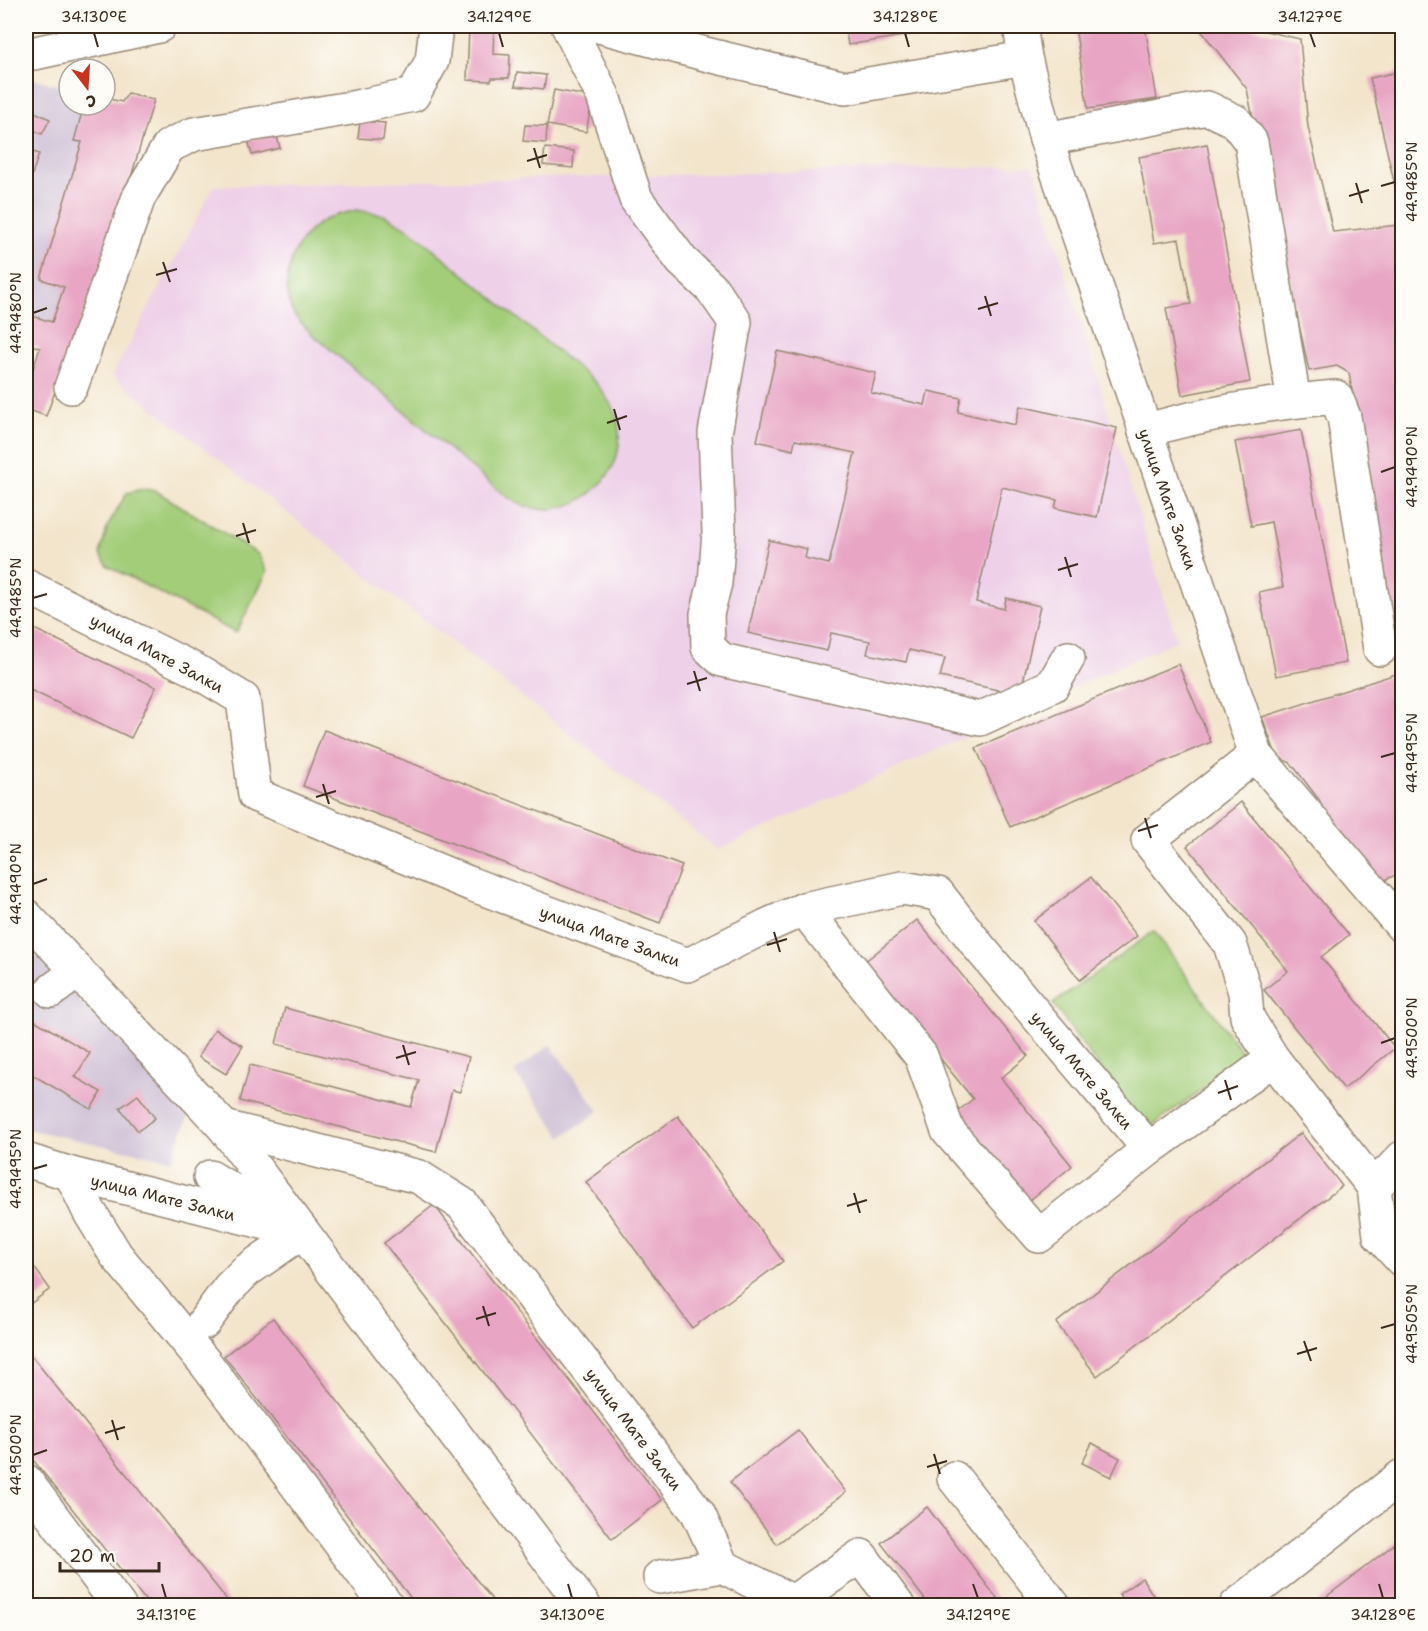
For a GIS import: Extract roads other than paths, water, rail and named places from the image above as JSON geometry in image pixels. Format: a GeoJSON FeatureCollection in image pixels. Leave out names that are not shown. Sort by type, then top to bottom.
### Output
{"type":"FeatureCollection","features":[{"type":"Feature","properties":{"kind":"street"},"geometry":{"type":"LineString","coordinates":[[35,53],[159,26]]}},
{"type":"Feature","properties":{"kind":"street"},"geometry":{"type":"LineString","coordinates":[[71,387],[139,197],[169,146],[194,134],[357,107],[413,95],[432,60],[436,26]]}},
{"type":"Feature","properties":{"kind":"street"},"geometry":{"type":"LineString","coordinates":[[568,26],[603,96],[636,199],[682,261],[712,289],[735,322],[715,432],[719,532],[715,583],[707,614],[708,647],[722,660],[980,719],[1053,685],[1068,658]]}},
{"type":"Feature","properties":{"kind":"street"},"geometry":{"type":"LineString","coordinates":[[599,26],[845,88],[1025,58]]}},
{"type":"Feature","properties":{"kind":"street","name":"улица Мате Залки"},"geometry":{"type":"LineString","coordinates":[[1020,26],[1025,58],[1046,139],[1256,755],[1402,926]]}},
{"type":"Feature","properties":{"kind":"street"},"geometry":{"type":"LineString","coordinates":[[1046,139],[1208,108],[1235,122],[1251,142],[1294,401]]}},
{"type":"Feature","properties":{"kind":"street"},"geometry":{"type":"LineString","coordinates":[[1145,431],[1180,420],[1294,401],[1336,397],[1344,417],[1380,649]]}},
{"type":"Feature","properties":{"kind":"street","name":"улица Мате Залки"},"geometry":{"type":"LineString","coordinates":[[26,586],[193,669],[243,699],[255,795],[471,884],[688,965],[804,909],[902,888],[938,894],[979,947],[1149,1149]]}},
{"type":"Feature","properties":{"kind":"street"},"geometry":{"type":"LineString","coordinates":[[1256,755],[1148,840],[1230,944],[1245,992],[1247,1017],[1273,1059],[1374,1187],[1380,1236],[1402,1260]]}},
{"type":"Feature","properties":{"kind":"street"},"geometry":{"type":"LineString","coordinates":[[804,909],[921,1056],[948,1131],[1039,1236],[1149,1149],[1273,1059]]}},
{"type":"Feature","properties":{"kind":"street"},"geometry":{"type":"LineString","coordinates":[[26,916],[224,1127],[584,1605]]}},
{"type":"Feature","properties":{"kind":"street"},"geometry":{"type":"LineString","coordinates":[[51,991],[78,972]]}},
{"type":"Feature","properties":{"kind":"street","name":"улица Мате Залки"},"geometry":{"type":"LineString","coordinates":[[224,1127],[419,1177],[462,1204],[698,1513],[722,1566]]}},
{"type":"Feature","properties":{"kind":"street"},"geometry":{"type":"LineString","coordinates":[[1374,1187],[1402,1158]]}},
{"type":"Feature","properties":{"kind":"street","name":"улица Мате Залки"},"geometry":{"type":"LineString","coordinates":[[26,1160],[71,1174],[302,1232]]}},
{"type":"Feature","properties":{"kind":"street"},"geometry":{"type":"LineString","coordinates":[[71,1174],[89,1211],[116,1255],[206,1364],[387,1605]]}},
{"type":"Feature","properties":{"kind":"street"},"geometry":{"type":"LineString","coordinates":[[210,1177],[302,1232]]}},
{"type":"Feature","properties":{"kind":"street"},"geometry":{"type":"LineString","coordinates":[[204,1322],[229,1288],[246,1271],[302,1232]]}},
{"type":"Feature","properties":{"kind":"street"},"geometry":{"type":"LineString","coordinates":[[1236,1605],[1402,1476]]}},
{"type":"Feature","properties":{"kind":"street"},"geometry":{"type":"LineString","coordinates":[[954,1478],[1054,1605]]}},
{"type":"Feature","properties":{"kind":"street"},"geometry":{"type":"LineString","coordinates":[[26,1482],[119,1605]]}},
{"type":"Feature","properties":{"kind":"street"},"geometry":{"type":"LineString","coordinates":[[660,1576],[722,1566],[794,1604],[861,1556],[898,1605]]}}]}
